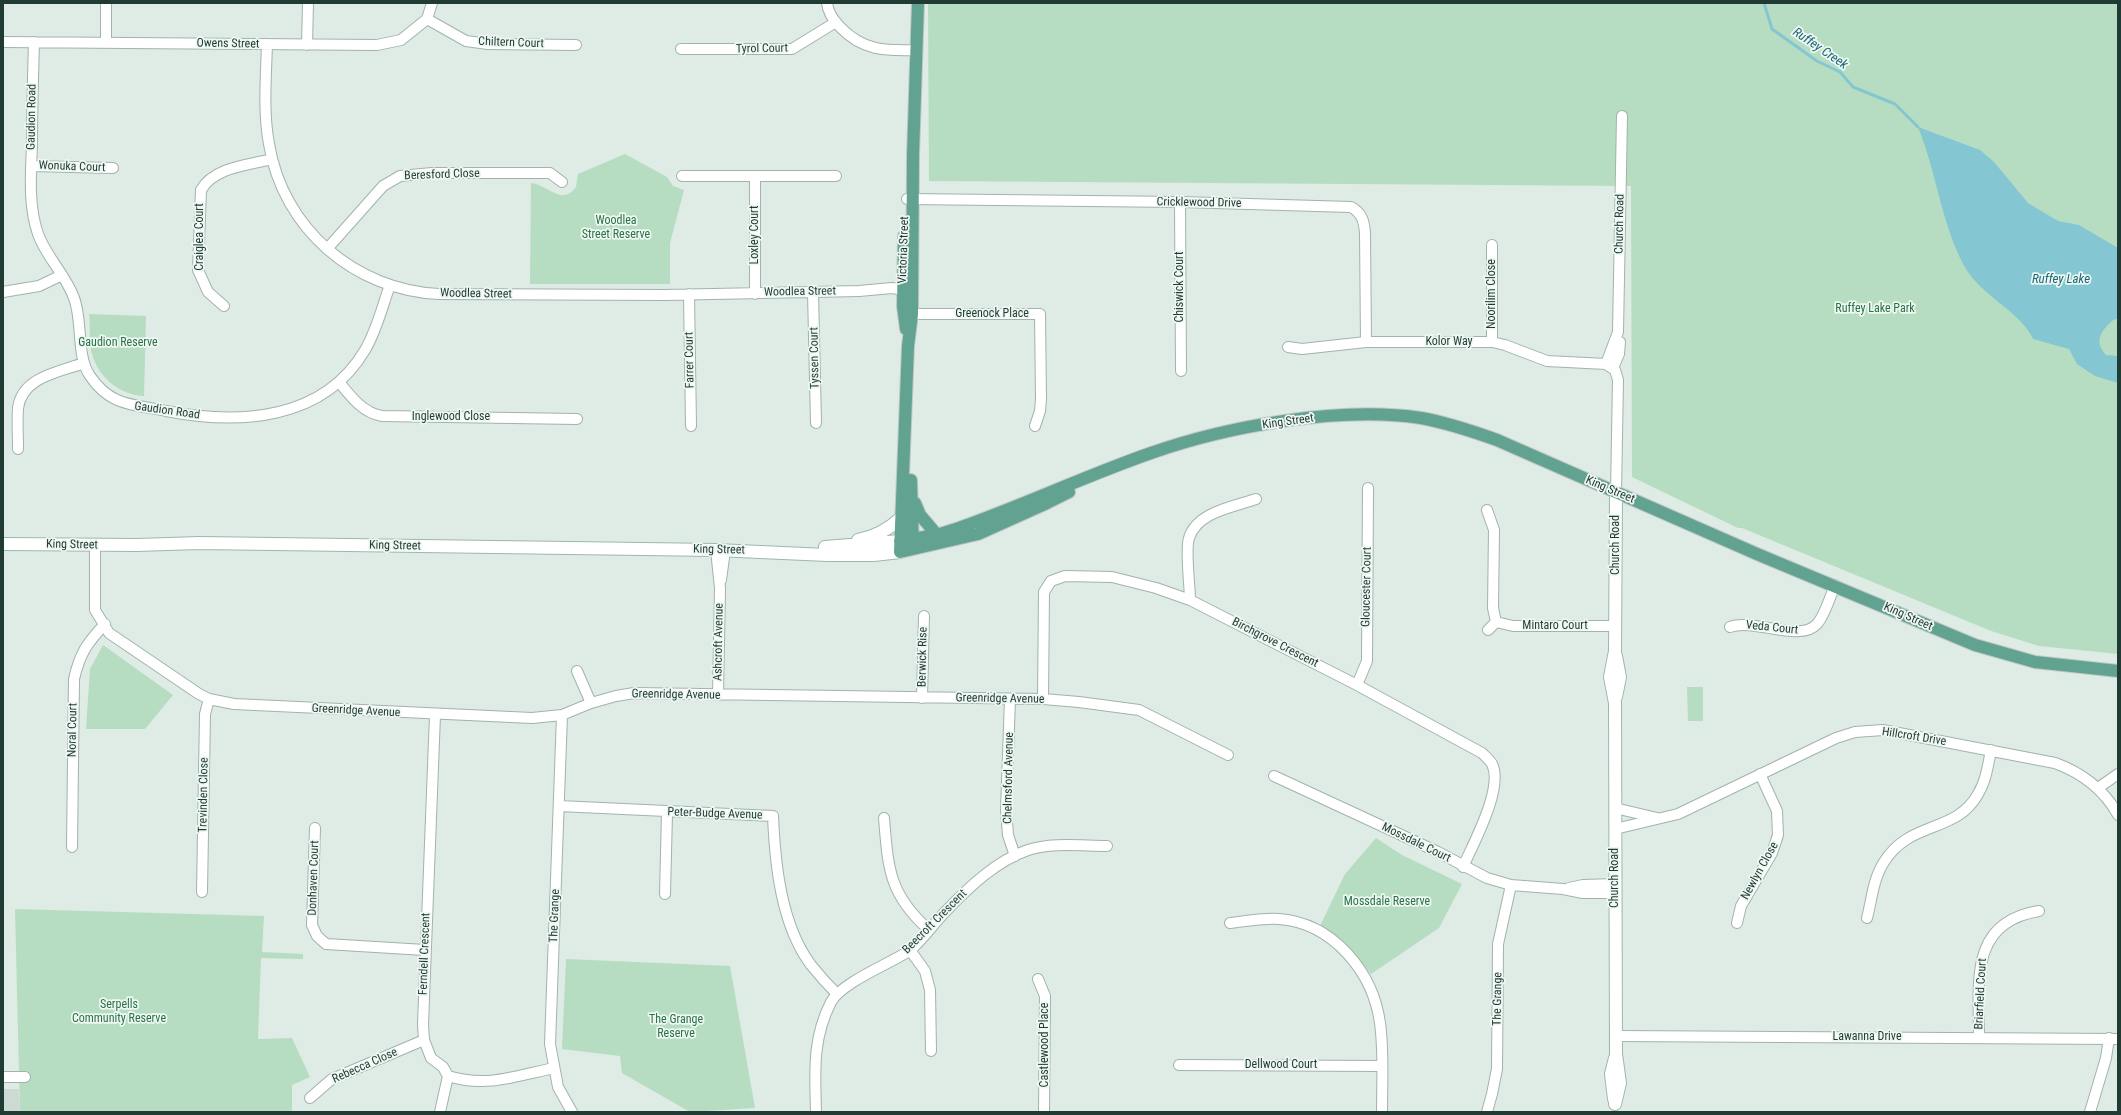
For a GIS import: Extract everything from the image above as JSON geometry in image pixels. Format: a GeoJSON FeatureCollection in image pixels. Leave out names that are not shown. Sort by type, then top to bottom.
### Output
{"type":"FeatureCollection","features":[{"type":"Feature","properties":{"kind":"main road","name":"Victoria Street"},"geometry":{"type":"LineString","coordinates":[[913,545],[908,374],[908,314],[906,291],[913,155],[918,3]]}},
{"type":"Feature","properties":{"kind":"main road","name":"Victoria Street"},"geometry":{"type":"LineString","coordinates":[[900,547],[908,374]]}},
{"type":"Feature","properties":{"kind":"main road","name":"King Street"},"geometry":{"type":"LineString","coordinates":[[913,545],[988,518],[1152,452],[1211,436],[1296,420],[1384,415],[1426,419],[1472,431],[1952,636],[2000,653],[2052,664],[2118,671]]}},
{"type":"Feature","properties":{"kind":"main road","name":"King Street"},"geometry":{"type":"LineString","coordinates":[[788,552],[818,548],[900,547],[978,534],[1053,500],[1090,478]]}},
{"type":"Feature","properties":{"kind":"main road","name":"Church Road"},"geometry":{"type":"LineString","coordinates":[[1615,1108],[1611,1074],[1616,1054],[1615,703],[1610,677],[1615,651],[1616,493]]}},
{"type":"Feature","properties":{"kind":"main road"},"geometry":{"type":"LineString","coordinates":[[912,494],[918,512],[938,535]]}},
{"type":"Feature","properties":{"kind":"main road"},"geometry":{"type":"LineString","coordinates":[[818,548],[879,534],[894,525],[902,517]]}},
{"type":"Feature","properties":{"kind":"main road","name":"King Street"},"geometry":{"type":"LineString","coordinates":[[3,544],[95,546],[200,544],[721,550],[874,555],[900,547]]}},
{"type":"Feature","properties":{"kind":"street"},"geometry":{"type":"LineString","coordinates":[[106,3],[106,43]]}},
{"type":"Feature","properties":{"kind":"street"},"geometry":{"type":"LineString","coordinates":[[308,3],[308,45]]}},
{"type":"Feature","properties":{"kind":"street"},"geometry":{"type":"LineString","coordinates":[[427,19],[432,3]]}},
{"type":"Feature","properties":{"kind":"street"},"geometry":{"type":"LineString","coordinates":[[827,3],[828,8],[836,22],[852,39],[876,49],[917,50]]}},
{"type":"Feature","properties":{"kind":"street","name":"Owens Street"},"geometry":{"type":"LineString","coordinates":[[3,42],[377,45],[401,40],[427,19]]}},
{"type":"Feature","properties":{"kind":"street","name":"Chiltern Court"},"geometry":{"type":"LineString","coordinates":[[427,19],[466,41],[488,44],[576,45]]}},
{"type":"Feature","properties":{"kind":"street","name":"Tyrol Court"},"geometry":{"type":"LineString","coordinates":[[681,49],[792,49],[836,22]]}},
{"type":"Feature","properties":{"kind":"street","name":"Gaudion Road"},"geometry":{"type":"LineString","coordinates":[[34,42],[31,203],[38,236],[74,298],[84,363],[89,375],[102,390],[114,399],[129,406],[147,407],[193,416],[266,416],[305,404],[339,382],[358,360],[370,341],[390,285]]}},
{"type":"Feature","properties":{"kind":"street","name":"Woodlea Street"},"geometry":{"type":"LineString","coordinates":[[267,44],[267,125],[272,159],[278,180],[291,206],[306,229],[327,249],[361,273],[390,285],[419,292],[439,294],[755,294],[906,291]]}},
{"type":"Feature","properties":{"kind":"street","name":"Church Road"},"geometry":{"type":"LineString","coordinates":[[1616,493],[1618,380],[1610,366],[1618,332],[1622,116]]}},
{"type":"Feature","properties":{"kind":"street","name":"Craiglea Court"},"geometry":{"type":"LineString","coordinates":[[224,306],[208,292],[198,270],[201,190],[208,181],[220,173],[272,159]]}},
{"type":"Feature","properties":{"kind":"street","name":"Wonuka Court"},"geometry":{"type":"LineString","coordinates":[[31,166],[113,168]]}},
{"type":"Feature","properties":{"kind":"street","name":"Beresford Close"},"geometry":{"type":"LineString","coordinates":[[327,249],[383,186],[400,176],[432,173],[550,173],[562,182]]}},
{"type":"Feature","properties":{"kind":"street"},"geometry":{"type":"LineString","coordinates":[[682,176],[836,176]]}},
{"type":"Feature","properties":{"kind":"street","name":"Loxley Court"},"geometry":{"type":"LineString","coordinates":[[755,176],[755,294]]}},
{"type":"Feature","properties":{"kind":"street","name":"Cricklewood Drive"},"geometry":{"type":"LineString","coordinates":[[910,199],[1180,202],[1351,207],[1358,211],[1364,221],[1366,342]]}},
{"type":"Feature","properties":{"kind":"street","name":"Chiswick Court"},"geometry":{"type":"LineString","coordinates":[[1180,202],[1180,371]]}},
{"type":"Feature","properties":{"kind":"street","name":"Noorilim Close"},"geometry":{"type":"LineString","coordinates":[[1492,245],[1492,342]]}},
{"type":"Feature","properties":{"kind":"street"},"geometry":{"type":"LineString","coordinates":[[3,292],[39,286],[62,275]]}},
{"type":"Feature","properties":{"kind":"street","name":"Tyssen Court"},"geometry":{"type":"LineString","coordinates":[[813,292],[816,423]]}},
{"type":"Feature","properties":{"kind":"street","name":"Farrer Court"},"geometry":{"type":"LineString","coordinates":[[688,294],[691,426]]}},
{"type":"Feature","properties":{"kind":"street","name":"Greenock Place"},"geometry":{"type":"LineString","coordinates":[[908,314],[1040,314],[1041,400],[1040,411],[1035,426]]}},
{"type":"Feature","properties":{"kind":"street","name":"Kolor Way"},"geometry":{"type":"LineString","coordinates":[[1288,347],[1302,349],[1366,342],[1492,342],[1505,345],[1547,361],[1610,366]]}},
{"type":"Feature","properties":{"kind":"street"},"geometry":{"type":"LineString","coordinates":[[18,449],[18,407],[23,391],[33,381],[84,363]]}},
{"type":"Feature","properties":{"kind":"street","name":"Inglewood Close"},"geometry":{"type":"LineString","coordinates":[[339,382],[362,408],[372,414],[382,416],[577,419]]}},
{"type":"Feature","properties":{"kind":"street","name":"Gloucester Court"},"geometry":{"type":"LineString","coordinates":[[1357,685],[1367,661],[1368,488]]}},
{"type":"Feature","properties":{"kind":"street"},"geometry":{"type":"LineString","coordinates":[[1190,600],[1188,539],[1195,525],[1208,516],[1256,498]]}},
{"type":"Feature","properties":{"kind":"street"},"geometry":{"type":"LineString","coordinates":[[1487,510],[1494,530],[1493,608],[1496,622],[1488,630]]}},
{"type":"Feature","properties":{"kind":"street","name":"Greenridge Avenue"},"geometry":{"type":"LineString","coordinates":[[95,546],[94,610],[110,633],[120,642],[209,699],[234,704],[435,715],[532,718],[562,715],[591,703],[634,693],[1043,699],[1139,710],[1228,755]]}},
{"type":"Feature","properties":{"kind":"street","name":"Ashcroft Avenue"},"geometry":{"type":"LineString","coordinates":[[718,695],[721,550]]}},
{"type":"Feature","properties":{"kind":"street","name":"Birchgrove Crescent"},"geometry":{"type":"LineString","coordinates":[[1043,699],[1044,592],[1051,581],[1065,576],[1112,577],[1156,588],[1190,600],[1357,685],[1482,753],[1492,764],[1495,776],[1491,803],[1463,867]]}},
{"type":"Feature","properties":{"kind":"street","name":"Veda Court"},"geometry":{"type":"LineString","coordinates":[[1730,627],[1746,623],[1793,631],[1809,630],[1818,622],[1835,586]]}},
{"type":"Feature","properties":{"kind":"street","name":"Berwick Rise"},"geometry":{"type":"LineString","coordinates":[[922,698],[924,616]]}},
{"type":"Feature","properties":{"kind":"street","name":"Mintaro Court"},"geometry":{"type":"LineString","coordinates":[[1496,622],[1513,626],[1615,626]]}},
{"type":"Feature","properties":{"kind":"street","name":"Noral Court"},"geometry":{"type":"LineString","coordinates":[[72,847],[74,679],[79,658],[88,641],[105,624]]}},
{"type":"Feature","properties":{"kind":"street"},"geometry":{"type":"LineString","coordinates":[[577,671],[591,703]]}},
{"type":"Feature","properties":{"kind":"street","name":"Trevinden Close"},"geometry":{"type":"LineString","coordinates":[[202,892],[205,714],[209,699]]}},
{"type":"Feature","properties":{"kind":"street","name":"Chelmsford Avenue"},"geometry":{"type":"LineString","coordinates":[[1010,699],[1006,810],[1008,835],[1015,856]]}},
{"type":"Feature","properties":{"kind":"street","name":"Ferndell Crescent"},"geometry":{"type":"LineString","coordinates":[[435,715],[425,950],[424,1040],[431,1058],[443,1067],[448,1076]]}},
{"type":"Feature","properties":{"kind":"street","name":"The Grange"},"geometry":{"type":"LineString","coordinates":[[562,715],[550,1044],[558,1087],[572,1112]]}},
{"type":"Feature","properties":{"kind":"street","name":"Hillcroft Drive"},"geometry":{"type":"LineString","coordinates":[[1615,829],[1678,814],[1836,738],[1869,731],[1882,730],[1992,750],[2061,765],[2081,775],[2098,788],[2118,815]]}},
{"type":"Feature","properties":{"kind":"street"},"geometry":{"type":"LineString","coordinates":[[1868,918],[1876,877],[1888,856],[1906,838],[1922,830],[1951,820],[1969,807],[1982,786],[1992,750]]}},
{"type":"Feature","properties":{"kind":"street","name":"Newlyn Close"},"geometry":{"type":"LineString","coordinates":[[1737,923],[1740,906],[1772,853],[1778,835],[1777,811],[1760,774]]}},
{"type":"Feature","properties":{"kind":"street"},"geometry":{"type":"LineString","coordinates":[[2098,788],[2118,774]]}},
{"type":"Feature","properties":{"kind":"street","name":"Mossdale Court"},"geometry":{"type":"LineString","coordinates":[[1274,776],[1438,852],[1463,867],[1487,878],[1511,885],[1563,889],[1584,893],[1616,889]]}},
{"type":"Feature","properties":{"kind":"street","name":"Peter-Budge Avenue"},"geometry":{"type":"LineString","coordinates":[[559,806],[667,813],[773,816],[775,854],[785,909],[797,939],[810,964],[837,994]]}},
{"type":"Feature","properties":{"kind":"street","name":"Hillcroft Drive"},"geometry":{"type":"LineString","coordinates":[[1615,808],[1659,818]]}},
{"type":"Feature","properties":{"kind":"street"},"geometry":{"type":"LineString","coordinates":[[665,894],[667,813]]}},
{"type":"Feature","properties":{"kind":"street"},"geometry":{"type":"LineString","coordinates":[[884,818],[887,856],[900,898],[911,914],[928,929]]}},
{"type":"Feature","properties":{"kind":"street","name":"Donhaven Court"},"geometry":{"type":"LineString","coordinates":[[316,828],[312,925],[317,936],[326,944],[425,950]]}},
{"type":"Feature","properties":{"kind":"street","name":"Beecroft Crescent"},"geometry":{"type":"LineString","coordinates":[[816,1112],[814,1063],[819,1028],[831,1001],[837,994],[856,980],[910,950],[928,929],[978,879],[1015,856],[1029,850],[1056,846],[1107,846]]}},
{"type":"Feature","properties":{"kind":"street","name":"The Grange"},"geometry":{"type":"LineString","coordinates":[[1486,1112],[1492,1094],[1497,1069],[1498,944],[1511,885]]}},
{"type":"Feature","properties":{"kind":"street","name":"Briarfield Court"},"geometry":{"type":"LineString","coordinates":[[1979,1037],[1980,970],[1982,957],[1987,943],[1999,928],[2013,917],[2039,911]]}},
{"type":"Feature","properties":{"kind":"street"},"geometry":{"type":"LineString","coordinates":[[1230,923],[1279,920],[1301,924],[1325,936],[1344,949],[1356,963],[1369,985],[1380,1022],[1382,1112]]}},
{"type":"Feature","properties":{"kind":"street"},"geometry":{"type":"LineString","coordinates":[[910,950],[925,972],[930,990],[931,1051]]}},
{"type":"Feature","properties":{"kind":"street","name":"Castlewood Place"},"geometry":{"type":"LineString","coordinates":[[1038,979],[1045,996],[1044,1112]]}},
{"type":"Feature","properties":{"kind":"street","name":"Lawanna Drive"},"geometry":{"type":"LineString","coordinates":[[1616,1036],[2113,1038]]}},
{"type":"Feature","properties":{"kind":"street"},"geometry":{"type":"LineString","coordinates":[[2090,1112],[2113,1038]]}},
{"type":"Feature","properties":{"kind":"street","name":"Rebecca Close"},"geometry":{"type":"LineString","coordinates":[[310,1098],[332,1079],[424,1040]]}},
{"type":"Feature","properties":{"kind":"street","name":"Dellwood Court"},"geometry":{"type":"LineString","coordinates":[[1179,1065],[1382,1066]]}},
{"type":"Feature","properties":{"kind":"street"},"geometry":{"type":"LineString","coordinates":[[440,1112],[448,1076],[476,1083],[494,1081],[554,1068]]}},
{"type":"Feature","properties":{"kind":"street"},"geometry":{"type":"LineString","coordinates":[[3,1077],[25,1077]]}},
{"type":"Feature","properties":{"kind":"shaded area"},"geometry":{"type":"Polygon","coordinates":[[[3,1089],[19,1089],[20,1112],[3,1112],[3,1089]]]}},
{"type":"Feature","properties":{"kind":"green space","name":"Ruffey Lake Park"},"geometry":{"type":"Polygon","coordinates":[[[928,3],[2118,3],[2118,654],[2039,646],[1991,631],[1742,528],[1738,528],[1632,477],[1631,186],[929,181],[928,3]]]}},
{"type":"Feature","properties":{"kind":"green space","name":"Woodlea Street Reserve"},"geometry":{"type":"Polygon","coordinates":[[[625,154],[667,177],[673,186],[684,190],[670,243],[670,284],[530,284],[531,183],[537,184],[554,193],[565,195],[570,193],[576,187],[578,174],[625,154]]]}},
{"type":"Feature","properties":{"kind":"green space","name":"Gaudion Reserve"},"geometry":{"type":"Polygon","coordinates":[[[89,314],[146,316],[144,396],[127,393],[112,384],[106,379],[96,365],[91,352],[89,314]]]}},
{"type":"Feature","properties":{"kind":"green space"},"geometry":{"type":"Polygon","coordinates":[[[103,645],[173,695],[145,729],[86,729],[90,669],[103,645]]]}},
{"type":"Feature","properties":{"kind":"green space"},"geometry":{"type":"Polygon","coordinates":[[[1687,687],[1703,687],[1703,721],[1688,721],[1687,687]]]}},
{"type":"Feature","properties":{"kind":"green space","name":"Mossdale Reserve"},"geometry":{"type":"Polygon","coordinates":[[[1376,838],[1402,855],[1462,884],[1439,928],[1371,974],[1348,948],[1327,932],[1319,928],[1345,874],[1376,838]]]}},
{"type":"Feature","properties":{"kind":"green space","name":"Serpells Community Reserve"},"geometry":{"type":"Polygon","coordinates":[[[15,909],[264,916],[262,952],[303,954],[303,959],[261,958],[258,1039],[292,1038],[310,1077],[292,1085],[292,1112],[20,1112],[15,909]]]}},
{"type":"Feature","properties":{"kind":"green space","name":"The Grange Reserve"},"geometry":{"type":"Polygon","coordinates":[[[566,959],[730,966],[755,1108],[690,1112],[622,1073],[620,1056],[562,1049],[566,959]]]}},
{"type":"Feature","properties":{"kind":"water","name":"Ruffey Lake"},"geometry":{"type":"Polygon","coordinates":[[[1918,127],[1980,150],[1994,162],[2028,203],[2058,221],[2079,225],[2118,248],[2118,319],[2113,320],[2101,334],[2100,346],[2106,355],[2118,356],[2118,383],[2095,376],[2077,364],[2069,349],[2033,339],[2027,329],[2011,312],[1973,279],[1966,269],[1951,235],[1930,162],[1918,127]]]}},
{"type":"Feature","properties":{"kind":"waterway","name":"Ruffey Creek"},"geometry":{"type":"LineString","coordinates":[[1764,3],[1772,29],[1817,61],[1840,72],[1853,87],[1895,104],[1918,127]]}}]}
